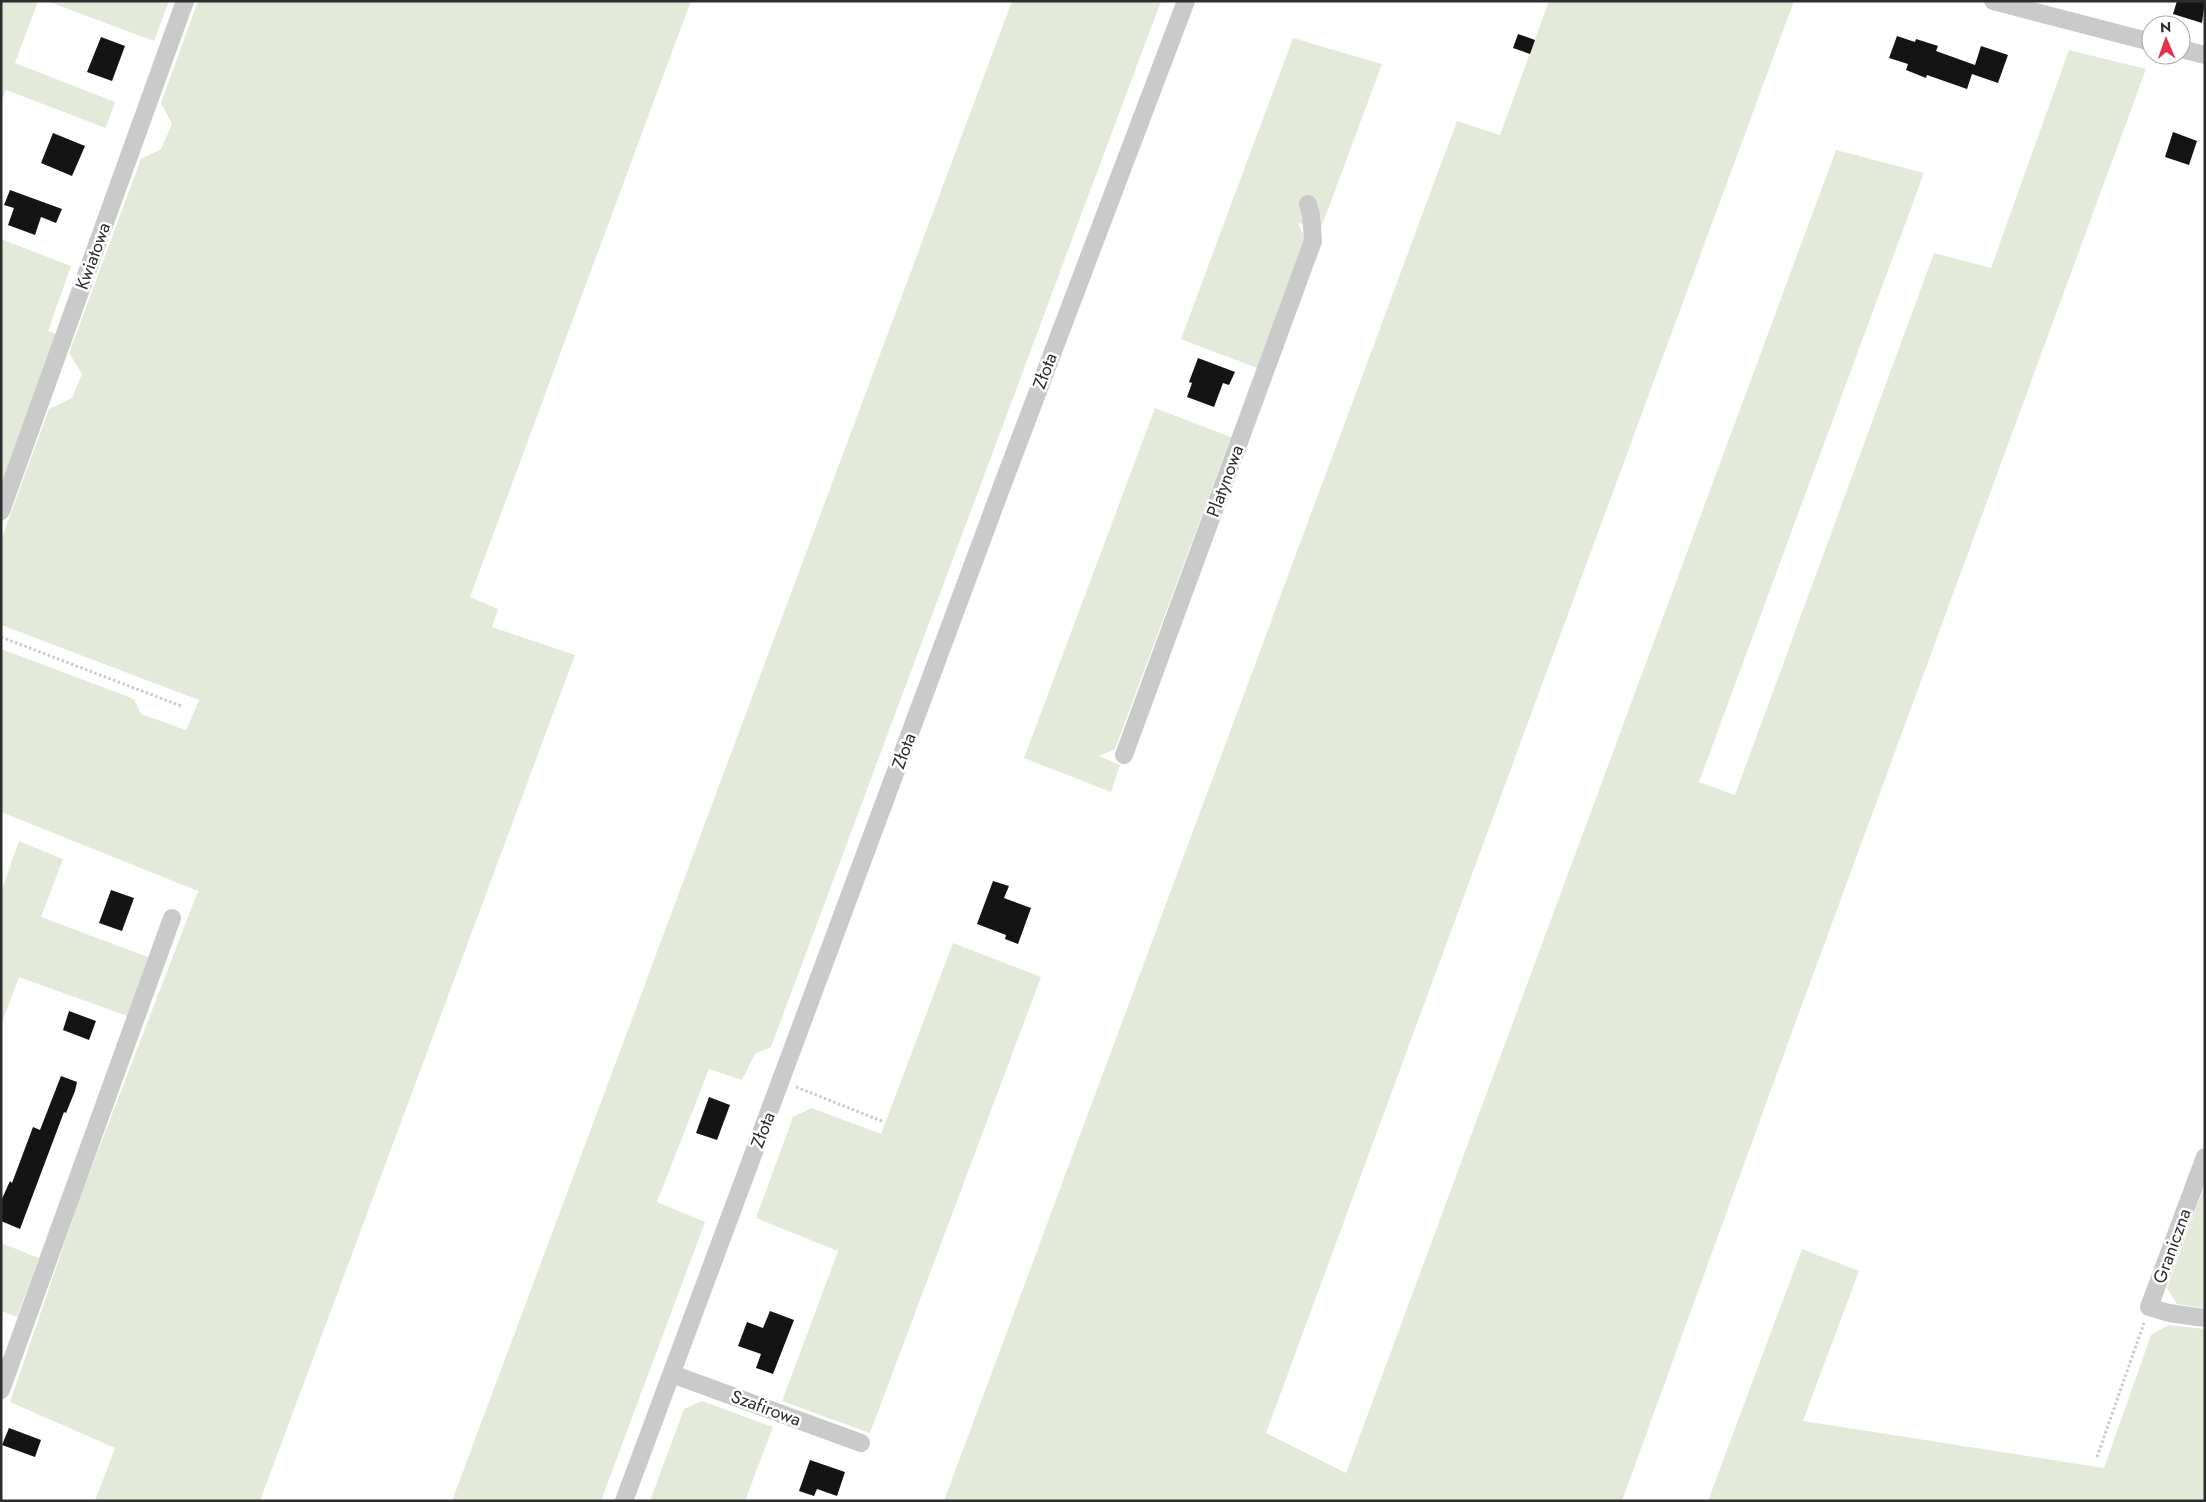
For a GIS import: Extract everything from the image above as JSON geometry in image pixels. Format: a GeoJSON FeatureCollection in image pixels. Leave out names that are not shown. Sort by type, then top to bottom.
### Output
{"type":"FeatureCollection","features":[{"type":"Feature","properties":{"kind":"street","name":"Kwiatowa"},"geometry":{"type":"LineString","coordinates":[[1,511],[185,1]]}},
{"type":"Feature","properties":{"kind":"street","name":"Złota"},"geometry":{"type":"LineString","coordinates":[[624,1501],[1005,478],[1186,1]]}},
{"type":"Feature","properties":{"kind":"street"},"geometry":{"type":"LineString","coordinates":[[1993,1],[2141,39]]}},
{"type":"Feature","properties":{"kind":"street"},"geometry":{"type":"LineString","coordinates":[[2191,52],[2205,55]]}},
{"type":"Feature","properties":{"kind":"street","name":"Platynowa"},"geometry":{"type":"LineString","coordinates":[[1124,755],[1312,241],[1314,229],[1308,204]]}},
{"type":"Feature","properties":{"kind":"street"},"geometry":{"type":"LineString","coordinates":[[1,1390],[172,918]]}},
{"type":"Feature","properties":{"kind":"street","name":"Graniczna"},"geometry":{"type":"LineString","coordinates":[[2205,1157],[2150,1307],[2169,1313],[2205,1318]]}},
{"type":"Feature","properties":{"kind":"street","name":"Szafirowa"},"geometry":{"type":"LineString","coordinates":[[672,1374],[862,1443]]}},
{"type":"Feature","properties":{"kind":"path"},"geometry":{"type":"LineString","coordinates":[[1,637],[181,706]]}},
{"type":"Feature","properties":{"kind":"path"},"geometry":{"type":"LineString","coordinates":[[782,1081],[884,1122]]}},
{"type":"Feature","properties":{"kind":"path","name":"Graniczna"},"geometry":{"type":"LineString","coordinates":[[2097,1457],[2150,1307]]}},
{"type":"Feature","properties":{"kind":"green space"},"geometry":{"type":"Polygon","coordinates":[[[1,1],[38,1],[15,63],[115,102],[106,128],[6,90],[1,102],[1,1]]]}},
{"type":"Feature","properties":{"kind":"green space"},"geometry":{"type":"Polygon","coordinates":[[[47,1],[169,1],[154,41],[47,1]]]}},
{"type":"Feature","properties":{"kind":"green space"},"geometry":{"type":"Polygon","coordinates":[[[198,1],[691,1],[470,597],[498,609],[492,627],[575,655],[260,1501],[95,1501],[115,1448],[10,1402],[81,1195],[198,891],[1,812],[1,649],[134,699],[141,714],[186,730],[199,700],[1,625],[1,540],[49,409],[72,398],[82,374],[69,353],[141,159],[161,149],[172,124],[161,103],[198,1]]]}},
{"type":"Feature","properties":{"kind":"green space"},"geometry":{"type":"Polygon","coordinates":[[[1012,1],[1161,1],[771,1047],[755,1054],[742,1080],[709,1069],[657,1202],[705,1222],[601,1501],[452,1501],[1012,1]]]}},
{"type":"Feature","properties":{"kind":"green space"},"geometry":{"type":"Polygon","coordinates":[[[1549,1],[1794,1],[1266,1433],[1346,1473],[1836,150],[1924,173],[1699,782],[1735,795],[1934,253],[1991,268],[2069,50],[2146,69],[1792,1032],[1622,1501],[944,1501],[1457,121],[1500,135],[1549,1]]]}},
{"type":"Feature","properties":{"kind":"green space"},"geometry":{"type":"Polygon","coordinates":[[[1293,38],[1382,64],[1321,228],[1298,223],[1305,239],[1257,368],[1181,339],[1293,38]]]}},
{"type":"Feature","properties":{"kind":"green space"},"geometry":{"type":"Polygon","coordinates":[[[1,239],[71,266],[48,331],[61,336],[1,500],[1,239]]]}},
{"type":"Feature","properties":{"kind":"green space"},"geometry":{"type":"Polygon","coordinates":[[[1155,408],[1231,437],[1115,749],[1099,756],[1120,765],[1111,792],[1024,758],[1155,408]]]}},
{"type":"Feature","properties":{"kind":"green space"},"geometry":{"type":"Polygon","coordinates":[[[19,841],[63,859],[41,917],[150,958],[127,1016],[19,977],[1,1025],[1,892],[19,841]]]}},
{"type":"Feature","properties":{"kind":"green space"},"geometry":{"type":"Polygon","coordinates":[[[953,943],[1041,977],[870,1433],[782,1401],[838,1251],[756,1218],[793,1117],[811,1108],[881,1134],[953,943]]]}},
{"type":"Feature","properties":{"kind":"green space"},"geometry":{"type":"Polygon","coordinates":[[[2205,1184],[2205,1308],[2177,1304],[2167,1288],[2205,1184]]]}},
{"type":"Feature","properties":{"kind":"green space"},"geometry":{"type":"Polygon","coordinates":[[[1,1243],[39,1258],[17,1317],[1,1311],[1,1243]]]}},
{"type":"Feature","properties":{"kind":"green space"},"geometry":{"type":"Polygon","coordinates":[[[1802,1249],[1859,1271],[1803,1421],[2104,1468],[2151,1335],[2169,1325],[2205,1329],[2205,1501],[1708,1501],[1802,1249]]]}},
{"type":"Feature","properties":{"kind":"green space"},"geometry":{"type":"Polygon","coordinates":[[[702,1401],[773,1427],[745,1501],[650,1501],[684,1409],[702,1401]]]}},
{"type":"Feature","properties":{"kind":"building"},"geometry":{"type":"Polygon","coordinates":[[[2177,1],[2205,1],[2202,23],[2191,20],[2191,15],[2173,14],[2177,1]]]}},
{"type":"Feature","properties":{"kind":"building"},"geometry":{"type":"Polygon","coordinates":[[[1518,34],[1535,40],[1530,54],[1513,48],[1518,34]]]}},
{"type":"Feature","properties":{"kind":"building"},"geometry":{"type":"Polygon","coordinates":[[[1897,36],[1915,42],[1916,39],[1938,46],[1936,51],[1975,65],[1981,46],[2008,55],[1998,83],[1972,74],[1967,89],[1927,75],[1926,78],[1906,70],[1908,64],[1889,58],[1897,36]]]}},
{"type":"Feature","properties":{"kind":"building"},"geometry":{"type":"Polygon","coordinates":[[[101,37],[125,46],[112,81],[87,72],[101,37]]]}},
{"type":"Feature","properties":{"kind":"building"},"geometry":{"type":"Polygon","coordinates":[[[2173,132],[2197,141],[2189,165],[2165,157],[2173,132]]]}},
{"type":"Feature","properties":{"kind":"building"},"geometry":{"type":"Polygon","coordinates":[[[53,133],[85,146],[72,176],[41,163],[53,133]]]}},
{"type":"Feature","properties":{"kind":"building"},"geometry":{"type":"Polygon","coordinates":[[[10,190],[62,209],[56,223],[41,217],[35,235],[8,225],[14,208],[4,205],[10,190]]]}},
{"type":"Feature","properties":{"kind":"building"},"geometry":{"type":"Polygon","coordinates":[[[1198,358],[1235,372],[1229,385],[1223,383],[1214,407],[1187,397],[1192,383],[1189,382],[1198,358]]]}},
{"type":"Feature","properties":{"kind":"building"},"geometry":{"type":"Polygon","coordinates":[[[993,881],[1009,886],[1004,898],[1031,908],[1018,944],[1005,939],[1006,935],[977,924],[993,881]]]}},
{"type":"Feature","properties":{"kind":"building"},"geometry":{"type":"Polygon","coordinates":[[[111,890],[134,898],[122,931],[99,923],[111,890]]]}},
{"type":"Feature","properties":{"kind":"building"},"geometry":{"type":"Polygon","coordinates":[[[69,1011],[96,1021],[89,1040],[63,1030],[69,1011]]]}},
{"type":"Feature","properties":{"kind":"building"},"geometry":{"type":"Polygon","coordinates":[[[61,1076],[77,1082],[75,1091],[66,1113],[64,1112],[20,1229],[1,1221],[1,1201],[10,1181],[12,1183],[33,1127],[40,1130],[61,1076]]]}},
{"type":"Feature","properties":{"kind":"building"},"geometry":{"type":"Polygon","coordinates":[[[709,1097],[730,1105],[717,1140],[696,1133],[709,1097]]]}},
{"type":"Feature","properties":{"kind":"building"},"geometry":{"type":"Polygon","coordinates":[[[770,1311],[794,1320],[773,1374],[756,1368],[761,1354],[738,1346],[747,1322],[763,1328],[770,1311]]]}},
{"type":"Feature","properties":{"kind":"building"},"geometry":{"type":"Polygon","coordinates":[[[9,1428],[41,1440],[35,1457],[2,1445],[9,1428]]]}},
{"type":"Feature","properties":{"kind":"building"},"geometry":{"type":"Polygon","coordinates":[[[810,1460],[845,1472],[837,1496],[817,1489],[814,1496],[799,1491],[810,1460]]]}}]}
